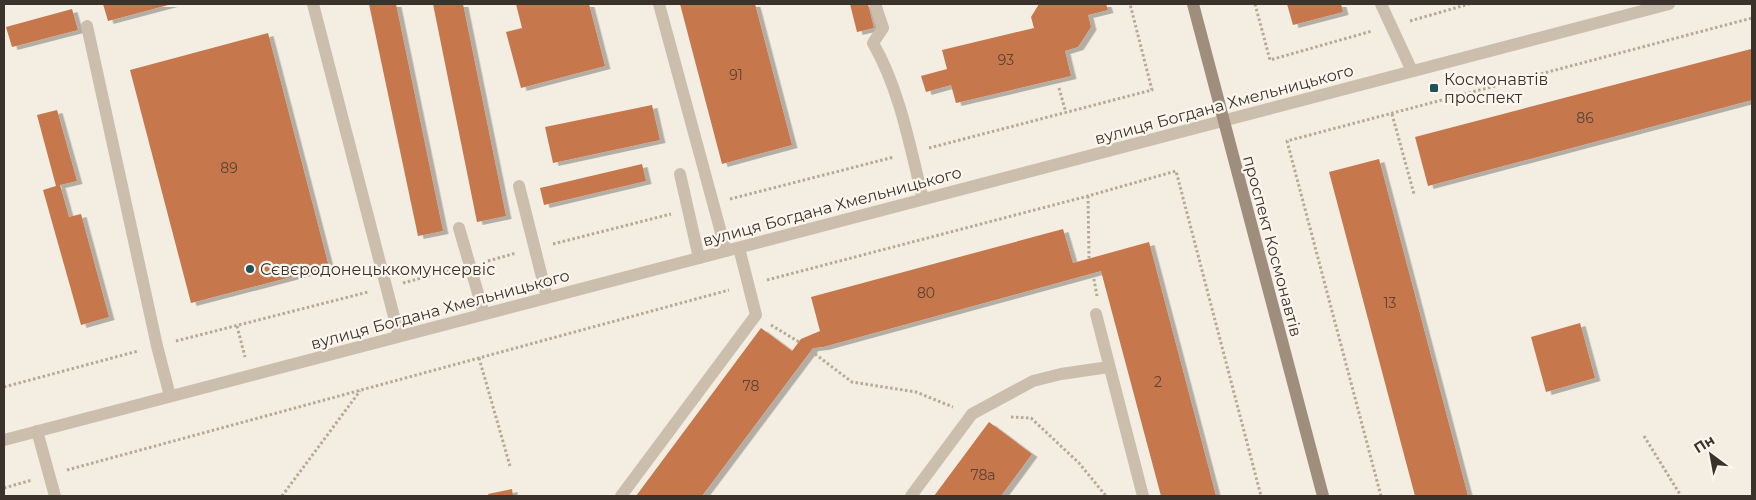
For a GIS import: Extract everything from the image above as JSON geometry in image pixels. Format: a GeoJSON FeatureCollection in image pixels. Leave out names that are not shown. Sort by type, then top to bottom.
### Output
{"type":"FeatureCollection","features":[{"type":"Feature","properties":{"kind":"main road","name":"проспект Космонавтів"},"geometry":{"type":"LineString","coordinates":[[1193,4],[1323,496]]}},
{"type":"Feature","properties":{"kind":"street"},"geometry":{"type":"LineString","coordinates":[[313,4],[399,336]]}},
{"type":"Feature","properties":{"kind":"street"},"geometry":{"type":"LineString","coordinates":[[659,4],[726,251]]}},
{"type":"Feature","properties":{"kind":"street"},"geometry":{"type":"LineString","coordinates":[[875,4],[883,28],[873,43],[883,60],[902,115],[923,199]]}},
{"type":"Feature","properties":{"kind":"street"},"geometry":{"type":"LineString","coordinates":[[1381,4],[1412,71]]}},
{"type":"Feature","properties":{"kind":"street","name":"вулиця Богдана Хмельницького"},"geometry":{"type":"LineString","coordinates":[[4,440],[1668,4]]}},
{"type":"Feature","properties":{"kind":"street"},"geometry":{"type":"LineString","coordinates":[[87,26],[157,346],[170,396]]}},
{"type":"Feature","properties":{"kind":"street"},"geometry":{"type":"LineString","coordinates":[[680,174],[699,258]]}},
{"type":"Feature","properties":{"kind":"street"},"geometry":{"type":"LineString","coordinates":[[519,186],[547,297]]}},
{"type":"Feature","properties":{"kind":"street"},"geometry":{"type":"LineString","coordinates":[[459,228],[484,314]]}},
{"type":"Feature","properties":{"kind":"street"},"geometry":{"type":"LineString","coordinates":[[621,496],[756,315],[739,248]]}},
{"type":"Feature","properties":{"kind":"street"},"geometry":{"type":"LineString","coordinates":[[1096,314],[1142,496]]}},
{"type":"Feature","properties":{"kind":"street"},"geometry":{"type":"LineString","coordinates":[[911,496],[972,414],[1033,381],[1109,366]]}},
{"type":"Feature","properties":{"kind":"street"},"geometry":{"type":"LineString","coordinates":[[37,431],[55,496]]}},
{"type":"Feature","properties":{"kind":"path"},"geometry":{"type":"LineString","coordinates":[[714,203],[1152,90],[1130,4]]}},
{"type":"Feature","properties":{"kind":"path"},"geometry":{"type":"LineString","coordinates":[[1254,4],[1270,60],[1468,4]]}},
{"type":"Feature","properties":{"kind":"path"},"geometry":{"type":"LineString","coordinates":[[1381,496],[1287,141],[1752,18]]}},
{"type":"Feature","properties":{"kind":"path"},"geometry":{"type":"LineString","coordinates":[[1059,88],[1066,113]]}},
{"type":"Feature","properties":{"kind":"path"},"geometry":{"type":"LineString","coordinates":[[1392,114],[1414,194]]}},
{"type":"Feature","properties":{"kind":"path"},"geometry":{"type":"LineString","coordinates":[[4,488],[748,284],[1088,196],[1176,171],[1261,496]]}},
{"type":"Feature","properties":{"kind":"path"},"geometry":{"type":"LineString","coordinates":[[1088,196],[1089,258]]}},
{"type":"Feature","properties":{"kind":"path"},"geometry":{"type":"LineString","coordinates":[[4,387],[535,248],[688,210]]}},
{"type":"Feature","properties":{"kind":"path"},"geometry":{"type":"LineString","coordinates":[[1093,274],[1097,291]]}},
{"type":"Feature","properties":{"kind":"path"},"geometry":{"type":"LineString","coordinates":[[756,315],[799,342]]}},
{"type":"Feature","properties":{"kind":"path"},"geometry":{"type":"LineString","coordinates":[[237,326],[249,376]]}},
{"type":"Feature","properties":{"kind":"path"},"geometry":{"type":"LineString","coordinates":[[478,358],[510,466]]}},
{"type":"Feature","properties":{"kind":"path"},"geometry":{"type":"LineString","coordinates":[[282,496],[360,390]]}},
{"type":"Feature","properties":{"kind":"path"},"geometry":{"type":"LineString","coordinates":[[1644,436],[1681,496]]}},
{"type":"Feature","properties":{"kind":"building"},"geometry":{"type":"Polygon","coordinates":[[[103,4],[172,4],[108,21],[103,4]]]}},
{"type":"Feature","properties":{"kind":"building"},"geometry":{"type":"Polygon","coordinates":[[[369,4],[396,4],[443,231],[418,236],[369,4]]]}},
{"type":"Feature","properties":{"kind":"building"},"geometry":{"type":"Polygon","coordinates":[[[433,4],[463,4],[506,216],[477,222],[433,4]]]}},
{"type":"Feature","properties":{"kind":"building"},"geometry":{"type":"Polygon","coordinates":[[[516,4],[589,4],[605,66],[521,88],[506,32],[522,28],[516,4]]]}},
{"type":"Feature","properties":{"kind":"building"},"geometry":{"type":"Polygon","coordinates":[[[680,4],[755,4],[792,145],[722,164],[680,4]]]}},
{"type":"Feature","properties":{"kind":"building"},"geometry":{"type":"Polygon","coordinates":[[[850,4],[868,4],[874,28],[857,32],[850,4]]]}},
{"type":"Feature","properties":{"kind":"building"},"geometry":{"type":"Polygon","coordinates":[[[1039,4],[1106,4],[1108,10],[1088,15],[1091,27],[1078,47],[1065,51],[1071,76],[956,103],[951,85],[926,92],[921,76],[947,69],[942,50],[1034,28],[1031,17],[1039,4]]]}},
{"type":"Feature","properties":{"kind":"building"},"geometry":{"type":"Polygon","coordinates":[[[1287,4],[1341,4],[1343,12],[1293,25],[1287,4]]]}},
{"type":"Feature","properties":{"kind":"building"},"geometry":{"type":"Polygon","coordinates":[[[72,9],[78,30],[12,47],[6,27],[72,9]]]}},
{"type":"Feature","properties":{"kind":"building"},"geometry":{"type":"Polygon","coordinates":[[[268,33],[329,267],[191,303],[130,70],[268,33]]]}},
{"type":"Feature","properties":{"kind":"building"},"geometry":{"type":"Polygon","coordinates":[[[1752,49],[1752,100],[1428,186],[1415,137],[1752,49]]]}},
{"type":"Feature","properties":{"kind":"building"},"geometry":{"type":"Polygon","coordinates":[[[652,105],[660,140],[553,163],[545,127],[652,105]]]}},
{"type":"Feature","properties":{"kind":"building"},"geometry":{"type":"Polygon","coordinates":[[[57,110],[77,181],[60,185],[69,217],[81,214],[109,317],[81,325],[43,190],[56,186],[37,115],[57,110]]]}},
{"type":"Feature","properties":{"kind":"building"},"geometry":{"type":"Polygon","coordinates":[[[1379,159],[1468,496],[1415,496],[1329,172],[1379,159]]]}},
{"type":"Feature","properties":{"kind":"building"},"geometry":{"type":"Polygon","coordinates":[[[642,164],[646,181],[544,205],[540,188],[642,164]]]}},
{"type":"Feature","properties":{"kind":"building"},"geometry":{"type":"Polygon","coordinates":[[[1063,229],[1073,263],[1149,242],[1216,496],[1161,496],[1101,271],[823,347],[813,348],[702,496],[636,496],[761,328],[792,351],[801,339],[820,331],[811,297],[1063,229]]]}},
{"type":"Feature","properties":{"kind":"building"},"geometry":{"type":"Polygon","coordinates":[[[1580,323],[1595,378],[1546,392],[1531,337],[1580,323]]]}},
{"type":"Feature","properties":{"kind":"building"},"geometry":{"type":"Polygon","coordinates":[[[989,422],[1032,454],[1001,496],[934,496],[989,422]]]}},
{"type":"Feature","properties":{"kind":"building"},"geometry":{"type":"Polygon","coordinates":[[[512,489],[513,496],[489,496],[488,494],[512,489]]]}},
{"type":"Feature","properties":{"kind":"place","name":"Космонавтів проспект"},"geometry":{"type":"Point","coordinates":[1434,88]}},
{"type":"Feature","properties":{"kind":"place","name":"Сєвєродонецьккомунсервіс"},"geometry":{"type":"Point","coordinates":[250,269]}}]}
